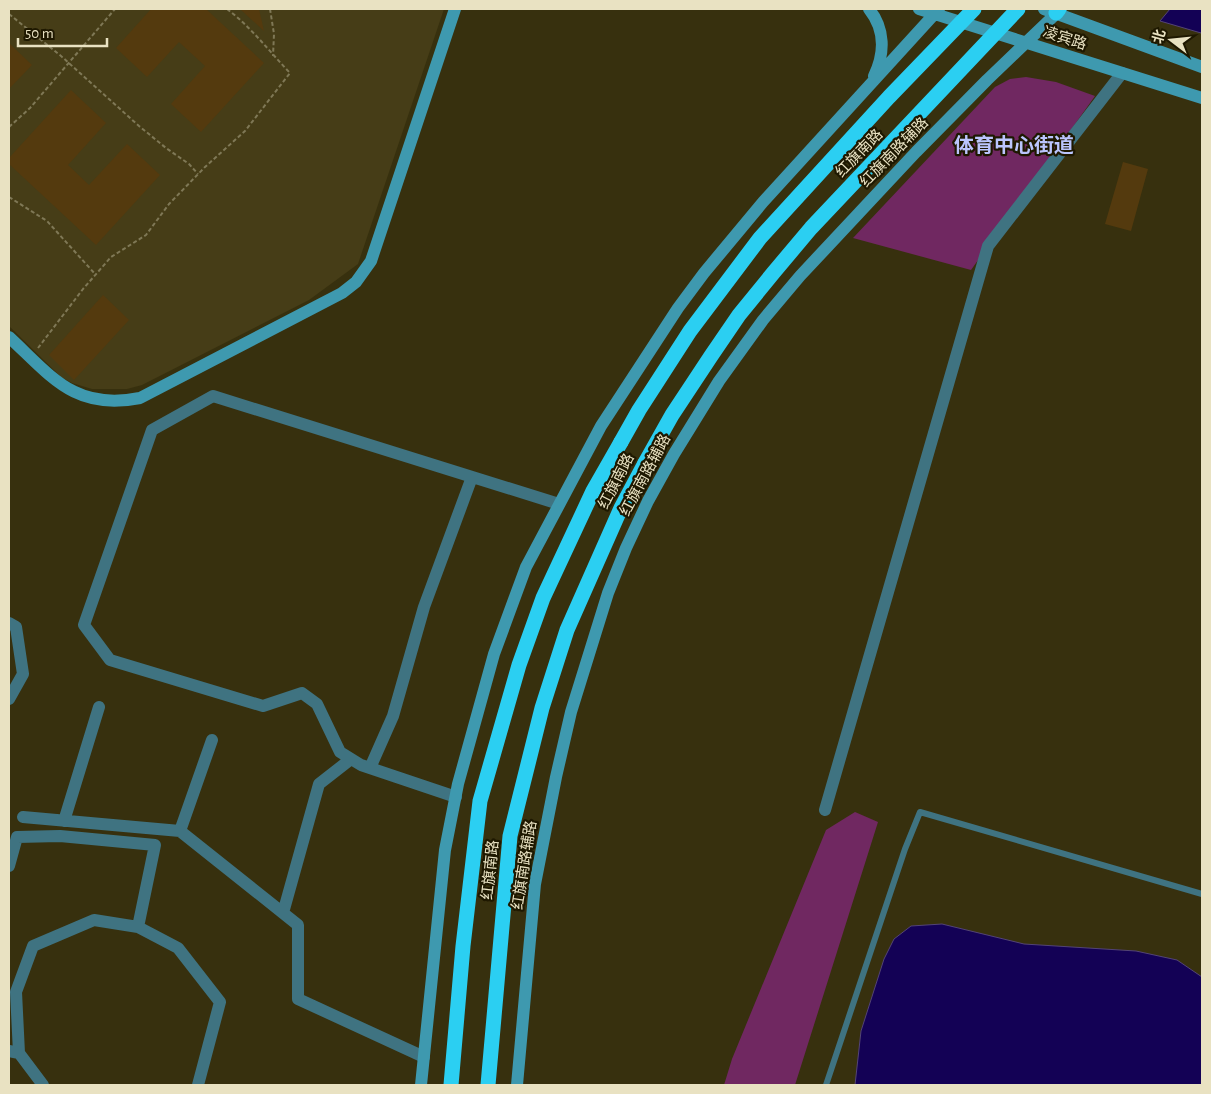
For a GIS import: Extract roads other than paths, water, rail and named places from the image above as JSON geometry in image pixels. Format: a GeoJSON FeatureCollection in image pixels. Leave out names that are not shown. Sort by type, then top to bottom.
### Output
{"type":"FeatureCollection","features":[{"type":"Feature","properties":{"kind":"highway","name":"红旗南路"},"geometry":{"type":"LineString","coordinates":[[451,1085],[480,801],[519,665],[543,598],[593,491],[649,394],[690,331],[760,238],[974,9]]}},
{"type":"Feature","properties":{"kind":"highway","name":"红旗南路"},"geometry":{"type":"LineString","coordinates":[[488,1085],[510,836],[542,708],[567,630],[621,508],[672,415],[711,356],[774,272],[811,228],[1018,9]]}},
{"type":"Feature","properties":{"kind":"main road"},"geometry":{"type":"LineString","coordinates":[[9,337],[63,386],[76,394],[102,401],[122,402],[140,398],[342,293],[356,282],[371,261],[455,9]]}},
{"type":"Feature","properties":{"kind":"main road"},"geometry":{"type":"LineString","coordinates":[[868,87],[880,60],[882,48],[879,26],[869,9]]}},
{"type":"Feature","properties":{"kind":"main road","name":"凌宾路"},"geometry":{"type":"LineString","coordinates":[[919,9],[937,11],[1026,42],[1202,98]]}},
{"type":"Feature","properties":{"kind":"main road","name":"凌宾路"},"geometry":{"type":"LineString","coordinates":[[1055,10],[1202,67]]}},
{"type":"Feature","properties":{"kind":"main road","name":"红旗南路辅路"},"geometry":{"type":"LineString","coordinates":[[517,1085],[535,884],[556,777],[571,712],[608,594],[626,548],[648,502],[674,454],[720,382],[763,320],[800,276],[916,152],[1026,42],[1055,10]]}},
{"type":"Feature","properties":{"kind":"main road"},"geometry":{"type":"LineString","coordinates":[[421,1085],[445,850],[456,796],[494,654],[526,567],[601,426],[678,308],[704,273],[763,202],[937,11]]}},
{"type":"Feature","properties":{"kind":"street"},"geometry":{"type":"LineString","coordinates":[[826,810],[988,246],[1122,73]]}},
{"type":"Feature","properties":{"kind":"street"},"geometry":{"type":"LineString","coordinates":[[456,796],[370,768],[340,752],[318,704],[302,693],[263,706],[110,660],[84,625],[152,430],[214,396],[559,504]]}},
{"type":"Feature","properties":{"kind":"street"},"geometry":{"type":"LineString","coordinates":[[370,768],[393,716],[424,607],[472,477]]}},
{"type":"Feature","properties":{"kind":"street"},"geometry":{"type":"LineString","coordinates":[[9,623],[16,627],[23,674],[9,699]]}},
{"type":"Feature","properties":{"kind":"street"},"geometry":{"type":"LineString","coordinates":[[64,821],[99,707]]}},
{"type":"Feature","properties":{"kind":"street"},"geometry":{"type":"LineString","coordinates":[[180,831],[212,740]]}},
{"type":"Feature","properties":{"kind":"street"},"geometry":{"type":"LineString","coordinates":[[283,913],[319,784],[352,759]]}},
{"type":"Feature","properties":{"kind":"street"},"geometry":{"type":"LineString","coordinates":[[23,817],[180,831],[298,925],[298,1000],[424,1057]]}},
{"type":"Feature","properties":{"kind":"street"},"geometry":{"type":"LineString","coordinates":[[9,866],[17,837],[60,836],[155,844],[138,927]]}},
{"type":"Feature","properties":{"kind":"street"},"geometry":{"type":"LineString","coordinates":[[43,1085],[14,1052],[16,992],[33,946],[94,920],[138,927],[178,948],[220,1002],[198,1085]]}},
{"type":"Feature","properties":{"kind":"lane"},"geometry":{"type":"LineString","coordinates":[[826,1085],[905,849],[920,812],[1202,894]]}},
{"type":"Feature","properties":{"kind":"district","name":"体育中心街道"},"geometry":{"type":"Point","coordinates":[1014,145]}}]}
